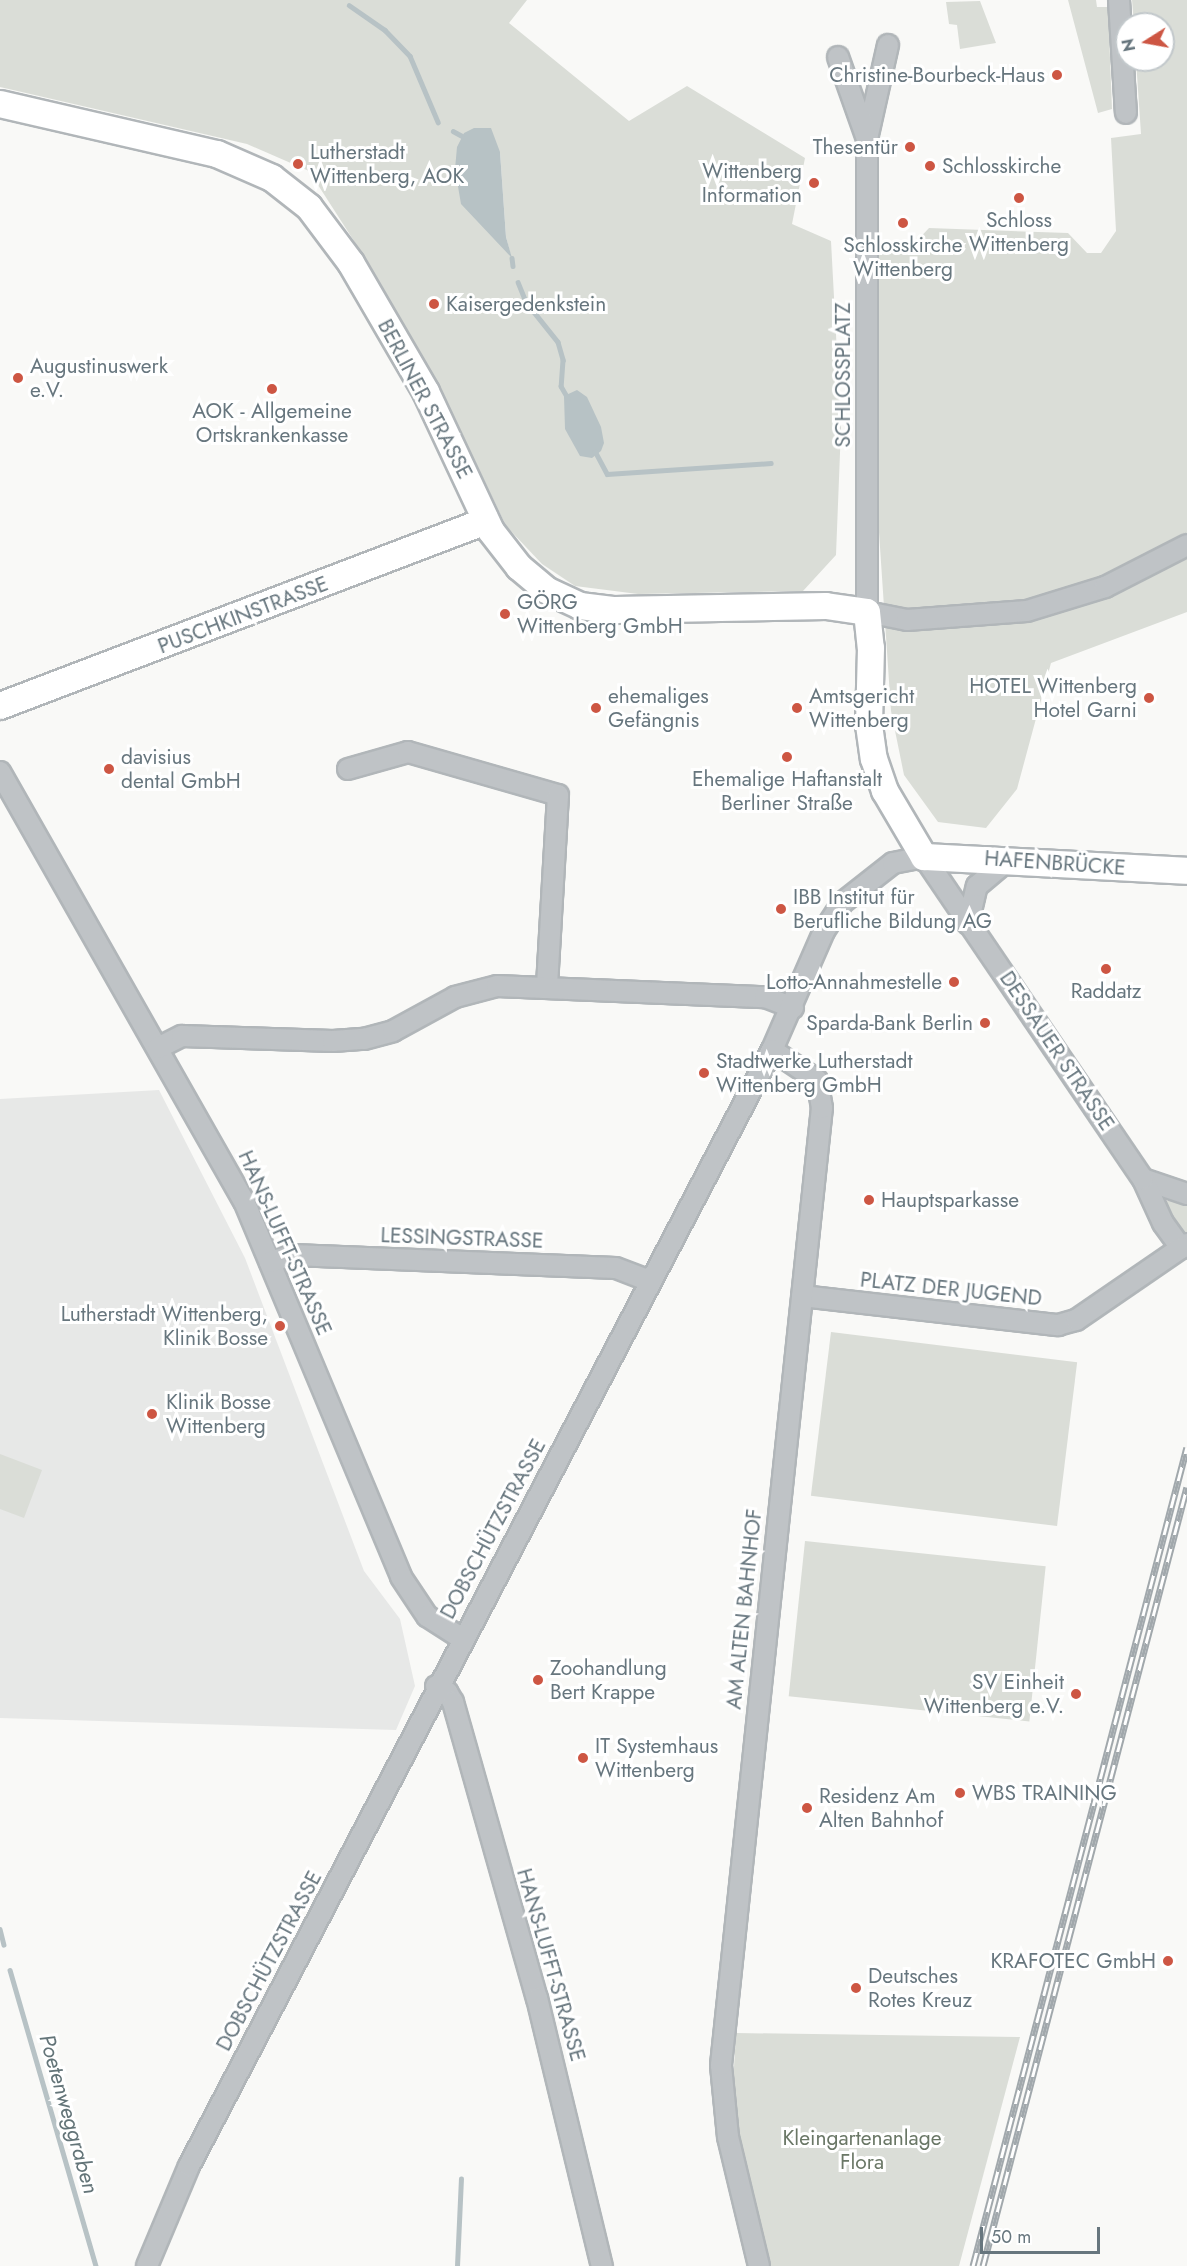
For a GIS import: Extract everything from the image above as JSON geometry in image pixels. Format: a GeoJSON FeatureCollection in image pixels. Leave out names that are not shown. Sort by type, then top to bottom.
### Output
{"type":"FeatureCollection","features":[{"type":"Feature","properties":{"kind":"main road","name":"BERLINER STRASSE"},"geometry":{"type":"LineString","coordinates":[[0,104],[217,154],[264,174],[309,207],[351,263],[426,392],[486,521],[507,553],[531,578],[580,606],[642,610],[826,606],[867,612]]}},
{"type":"Feature","properties":{"kind":"main road","name":"PUSCHKINSTRASSE"},"geometry":{"type":"LineString","coordinates":[[0,706],[486,521]]}},
{"type":"Feature","properties":{"kind":"main road","name":"DESSAUER STRASSE"},"geometry":{"type":"LineString","coordinates":[[867,612],[871,648],[869,725],[874,759],[885,791],[924,857]]}},
{"type":"Feature","properties":{"kind":"main road","name":"HAFENBRÜCKE"},"geometry":{"type":"LineString","coordinates":[[924,857],[1187,871]]}},
{"type":"Feature","properties":{"kind":"street"},"geometry":{"type":"LineString","coordinates":[[1119,0],[1126,113]]}},
{"type":"Feature","properties":{"kind":"street","name":"SCHLOSSPLATZ"},"geometry":{"type":"LineString","coordinates":[[867,612],[867,139],[888,45]]}},
{"type":"Feature","properties":{"kind":"street","name":"SCHLOSSPLATZ"},"geometry":{"type":"LineString","coordinates":[[838,57],[867,139]]}},
{"type":"Feature","properties":{"kind":"street"},"geometry":{"type":"LineString","coordinates":[[867,612],[894,618],[968,618],[1047,607],[1105,587],[1187,545]]}},
{"type":"Feature","properties":{"kind":"street"},"geometry":{"type":"LineString","coordinates":[[348,769],[408,752],[558,795],[547,988]]}},
{"type":"Feature","properties":{"kind":"street","name":"HANS-LUFFT-STRASSE"},"geometry":{"type":"LineString","coordinates":[[0,772],[233,1180],[270,1262],[401,1576],[427,1616],[461,1638]]}},
{"type":"Feature","properties":{"kind":"street","name":"DESSAUER STRASSE"},"geometry":{"type":"LineString","coordinates":[[924,857],[1143,1179],[1145,1191],[1184,1246]]}},
{"type":"Feature","properties":{"kind":"street","name":"DOBSCHÜTZSTRASSE"},"geometry":{"type":"LineString","coordinates":[[147,2266],[174,2195],[461,1638],[772,1050],[793,1008],[824,931],[842,903],[893,863],[924,857]]}},
{"type":"Feature","properties":{"kind":"street"},"geometry":{"type":"LineString","coordinates":[[968,924],[977,886],[1008,860]]}},
{"type":"Feature","properties":{"kind":"street"},"geometry":{"type":"LineString","coordinates":[[158,1048],[182,1036],[333,1041],[364,1039],[393,1031],[444,1002],[483,988],[547,988],[765,997],[793,1008]]}},
{"type":"Feature","properties":{"kind":"street","name":"AM ALTEN BAHNHOF"},"geometry":{"type":"LineString","coordinates":[[759,2266],[728,2137],[721,2065],[822,1095],[812,1076],[772,1050]]}},
{"type":"Feature","properties":{"kind":"street"},"geometry":{"type":"LineString","coordinates":[[1143,1179],[1187,1194]]}},
{"type":"Feature","properties":{"kind":"street","name":"PLATZ DER JUGEND"},"geometry":{"type":"LineString","coordinates":[[802,1296],[1058,1325],[1076,1320],[1184,1246]]}},
{"type":"Feature","properties":{"kind":"street","name":"LESSINGSTRASSE"},"geometry":{"type":"LineString","coordinates":[[270,1262],[293,1255],[616,1268],[651,1281]]}},
{"type":"Feature","properties":{"kind":"street","name":"HANS-LUFFT-STRASSE"},"geometry":{"type":"LineString","coordinates":[[436,1686],[447,1692],[453,1702],[537,1998],[602,2266]]}},
{"type":"Feature","properties":{"kind":"shaded area"},"geometry":{"type":"Polygon","coordinates":[[[474,128],[491,128],[500,152],[506,237],[512,258],[461,204],[455,169],[457,147],[464,133],[474,128]]]}},
{"type":"Feature","properties":{"kind":"shaded area"},"geometry":{"type":"Polygon","coordinates":[[[577,390],[587,397],[601,427],[604,443],[601,451],[592,458],[580,456],[565,429],[564,396],[577,390]]]}},
{"type":"Feature","properties":{"kind":"shaded area","name":"Klinik Bosse Wittenberg"},"geometry":{"type":"Polygon","coordinates":[[[159,1090],[245,1258],[364,1571],[400,1619],[415,1686],[396,1730],[0,1718],[0,1099],[159,1090]]]}},
{"type":"Feature","properties":{"kind":"green space"},"geometry":{"type":"Polygon","coordinates":[[[0,0],[527,0],[509,23],[629,121],[687,86],[805,158],[792,224],[831,241],[841,428],[836,555],[803,591],[638,594],[575,586],[542,564],[506,526],[473,457],[354,241],[309,171],[247,144],[0,87],[0,0]],[[500,152],[483,225],[511,256],[506,237],[500,152]]]}},
{"type":"Feature","properties":{"kind":"green space"},"geometry":{"type":"Polygon","coordinates":[[[1068,0],[1096,0],[1097,7],[1108,7],[1112,109],[1098,113],[1068,0]]]}},
{"type":"Feature","properties":{"kind":"green space"},"geometry":{"type":"Polygon","coordinates":[[[1132,0],[1187,0],[1187,612],[1051,663],[1017,789],[986,828],[938,822],[904,775],[891,711],[873,443],[873,249],[914,244],[929,228],[1068,233],[1087,253],[1101,253],[1116,231],[1111,138],[1141,134],[1137,72],[1175,72],[1175,12],[1133,12],[1132,0]]]}},
{"type":"Feature","properties":{"kind":"green space"},"geometry":{"type":"Polygon","coordinates":[[[980,1],[996,43],[960,49],[957,25],[949,24],[946,2],[980,1]]]}},
{"type":"Feature","properties":{"kind":"green space"},"geometry":{"type":"Polygon","coordinates":[[[1172,1199],[1187,1205],[1187,1236],[1178,1234],[1163,1203],[1172,1199]]]}},
{"type":"Feature","properties":{"kind":"green space"},"geometry":{"type":"Polygon","coordinates":[[[831,1332],[1077,1362],[1057,1526],[811,1496],[831,1332]]]}},
{"type":"Feature","properties":{"kind":"green space"},"geometry":{"type":"Polygon","coordinates":[[[0,1454],[42,1470],[24,1518],[0,1509],[0,1454]]]}},
{"type":"Feature","properties":{"kind":"green space"},"geometry":{"type":"Polygon","coordinates":[[[805,1541],[1046,1566],[1029,1721],[789,1696],[805,1541]]]}},
{"type":"Feature","properties":{"kind":"green space","name":"Kleingartenanlage Flora"},"geometry":{"type":"Polygon","coordinates":[[[736,2033],[1020,2037],[959,2266],[771,2266],[735,2127],[732,2102],[736,2033]]]}},
{"type":"Feature","properties":{"kind":"waterway"},"geometry":{"type":"LineString","coordinates":[[349,5],[385,30],[410,56],[438,122]]}},
{"type":"Feature","properties":{"kind":"waterway"},"geometry":{"type":"LineString","coordinates":[[453,131],[462,136]]}},
{"type":"Feature","properties":{"kind":"waterway"},"geometry":{"type":"LineString","coordinates":[[512,258],[513,266]]}},
{"type":"Feature","properties":{"kind":"waterway"},"geometry":{"type":"LineString","coordinates":[[518,282],[526,302],[558,342],[563,360],[561,386],[568,398]]}},
{"type":"Feature","properties":{"kind":"waterway"},"geometry":{"type":"LineString","coordinates":[[595,451],[607,474],[771,463]]}},
{"type":"Feature","properties":{"kind":"waterway","name":"Poetenweggraben"},"geometry":{"type":"LineString","coordinates":[[0,1929],[4,1945]]}},
{"type":"Feature","properties":{"kind":"waterway","name":"Poetenweggraben"},"geometry":{"type":"LineString","coordinates":[[10,1970],[96,2266]]}},
{"type":"Feature","properties":{"kind":"waterway"},"geometry":{"type":"LineString","coordinates":[[457,2266],[461,2179]]}},
{"type":"Feature","properties":{"kind":"railway"},"geometry":{"type":"LineString","coordinates":[[973,2266],[1187,1447]]}},
{"type":"Feature","properties":{"kind":"railway"},"geometry":{"type":"LineString","coordinates":[[983,2266],[1187,1487]]}},
{"type":"Feature","properties":{"kind":"place","name":"Christine-Bourbeck-Haus"},"geometry":{"type":"Point","coordinates":[1057,75]}},
{"type":"Feature","properties":{"kind":"place","name":"Thesentür"},"geometry":{"type":"Point","coordinates":[910,147]}},
{"type":"Feature","properties":{"kind":"place","name":"Lutherstadt Wittenberg, AOK"},"geometry":{"type":"Point","coordinates":[298,164]}},
{"type":"Feature","properties":{"kind":"place","name":"Schlosskirche"},"geometry":{"type":"Point","coordinates":[930,166]}},
{"type":"Feature","properties":{"kind":"place","name":"Wittenberg Information"},"geometry":{"type":"Point","coordinates":[814,183]}},
{"type":"Feature","properties":{"kind":"place","name":"Schloss Wittenberg"},"geometry":{"type":"Point","coordinates":[1019,198]}},
{"type":"Feature","properties":{"kind":"place","name":"Schlosskirche Wittenberg"},"geometry":{"type":"Point","coordinates":[903,223]}},
{"type":"Feature","properties":{"kind":"place","name":"Kaisergedenkstein"},"geometry":{"type":"Point","coordinates":[434,304]}},
{"type":"Feature","properties":{"kind":"place","name":"Augustinuswerk e.V."},"geometry":{"type":"Point","coordinates":[18,378]}},
{"type":"Feature","properties":{"kind":"place","name":"AOK - Allgemeine Ortskrankenkasse"},"geometry":{"type":"Point","coordinates":[272,389]}},
{"type":"Feature","properties":{"kind":"place","name":"GÖRG Wittenberg GmbH"},"geometry":{"type":"Point","coordinates":[505,614]}},
{"type":"Feature","properties":{"kind":"place","name":"HOTEL Wittenberg Hotel Garni"},"geometry":{"type":"Point","coordinates":[1149,698]}},
{"type":"Feature","properties":{"kind":"place","name":"ehemaliges Gefängnis"},"geometry":{"type":"Point","coordinates":[596,708]}},
{"type":"Feature","properties":{"kind":"place","name":"Amtsgericht Wittenberg"},"geometry":{"type":"Point","coordinates":[797,708]}},
{"type":"Feature","properties":{"kind":"place","name":"Ehemalige Haftanstalt Berliner Straße"},"geometry":{"type":"Point","coordinates":[787,757]}},
{"type":"Feature","properties":{"kind":"place","name":"davisius dental GmbH"},"geometry":{"type":"Point","coordinates":[109,769]}},
{"type":"Feature","properties":{"kind":"place","name":"IBB Institut für Berufliche Bildung AG"},"geometry":{"type":"Point","coordinates":[781,909]}},
{"type":"Feature","properties":{"kind":"place","name":"Raddatz"},"geometry":{"type":"Point","coordinates":[1106,969]}},
{"type":"Feature","properties":{"kind":"place","name":"Lotto-Annahmestelle"},"geometry":{"type":"Point","coordinates":[954,982]}},
{"type":"Feature","properties":{"kind":"place","name":"Sparda-Bank Berlin"},"geometry":{"type":"Point","coordinates":[985,1023]}},
{"type":"Feature","properties":{"kind":"place","name":"Stadtwerke Lutherstadt Wittenberg GmbH"},"geometry":{"type":"Point","coordinates":[704,1073]}},
{"type":"Feature","properties":{"kind":"place","name":"Hauptsparkasse"},"geometry":{"type":"Point","coordinates":[869,1200]}},
{"type":"Feature","properties":{"kind":"place","name":"Lutherstadt Wittenberg, Klinik Bosse"},"geometry":{"type":"Point","coordinates":[280,1326]}},
{"type":"Feature","properties":{"kind":"place","name":"Klinik Bosse Wittenberg"},"geometry":{"type":"Point","coordinates":[152,1414]}},
{"type":"Feature","properties":{"kind":"place","name":"Zoohandlung Bert Krappe"},"geometry":{"type":"Point","coordinates":[538,1680]}},
{"type":"Feature","properties":{"kind":"place","name":"SV Einheit Wittenberg e.V."},"geometry":{"type":"Point","coordinates":[1076,1694]}},
{"type":"Feature","properties":{"kind":"place","name":"IT Systemhaus Wittenberg"},"geometry":{"type":"Point","coordinates":[583,1758]}},
{"type":"Feature","properties":{"kind":"place","name":"WBS TRAINING"},"geometry":{"type":"Point","coordinates":[960,1793]}},
{"type":"Feature","properties":{"kind":"place","name":"Residenz Am Alten Bahnhof"},"geometry":{"type":"Point","coordinates":[807,1808]}},
{"type":"Feature","properties":{"kind":"place","name":"KRAFOTEC GmbH"},"geometry":{"type":"Point","coordinates":[1168,1961]}},
{"type":"Feature","properties":{"kind":"place","name":"Deutsches Rotes Kreuz"},"geometry":{"type":"Point","coordinates":[856,1988]}}]}
